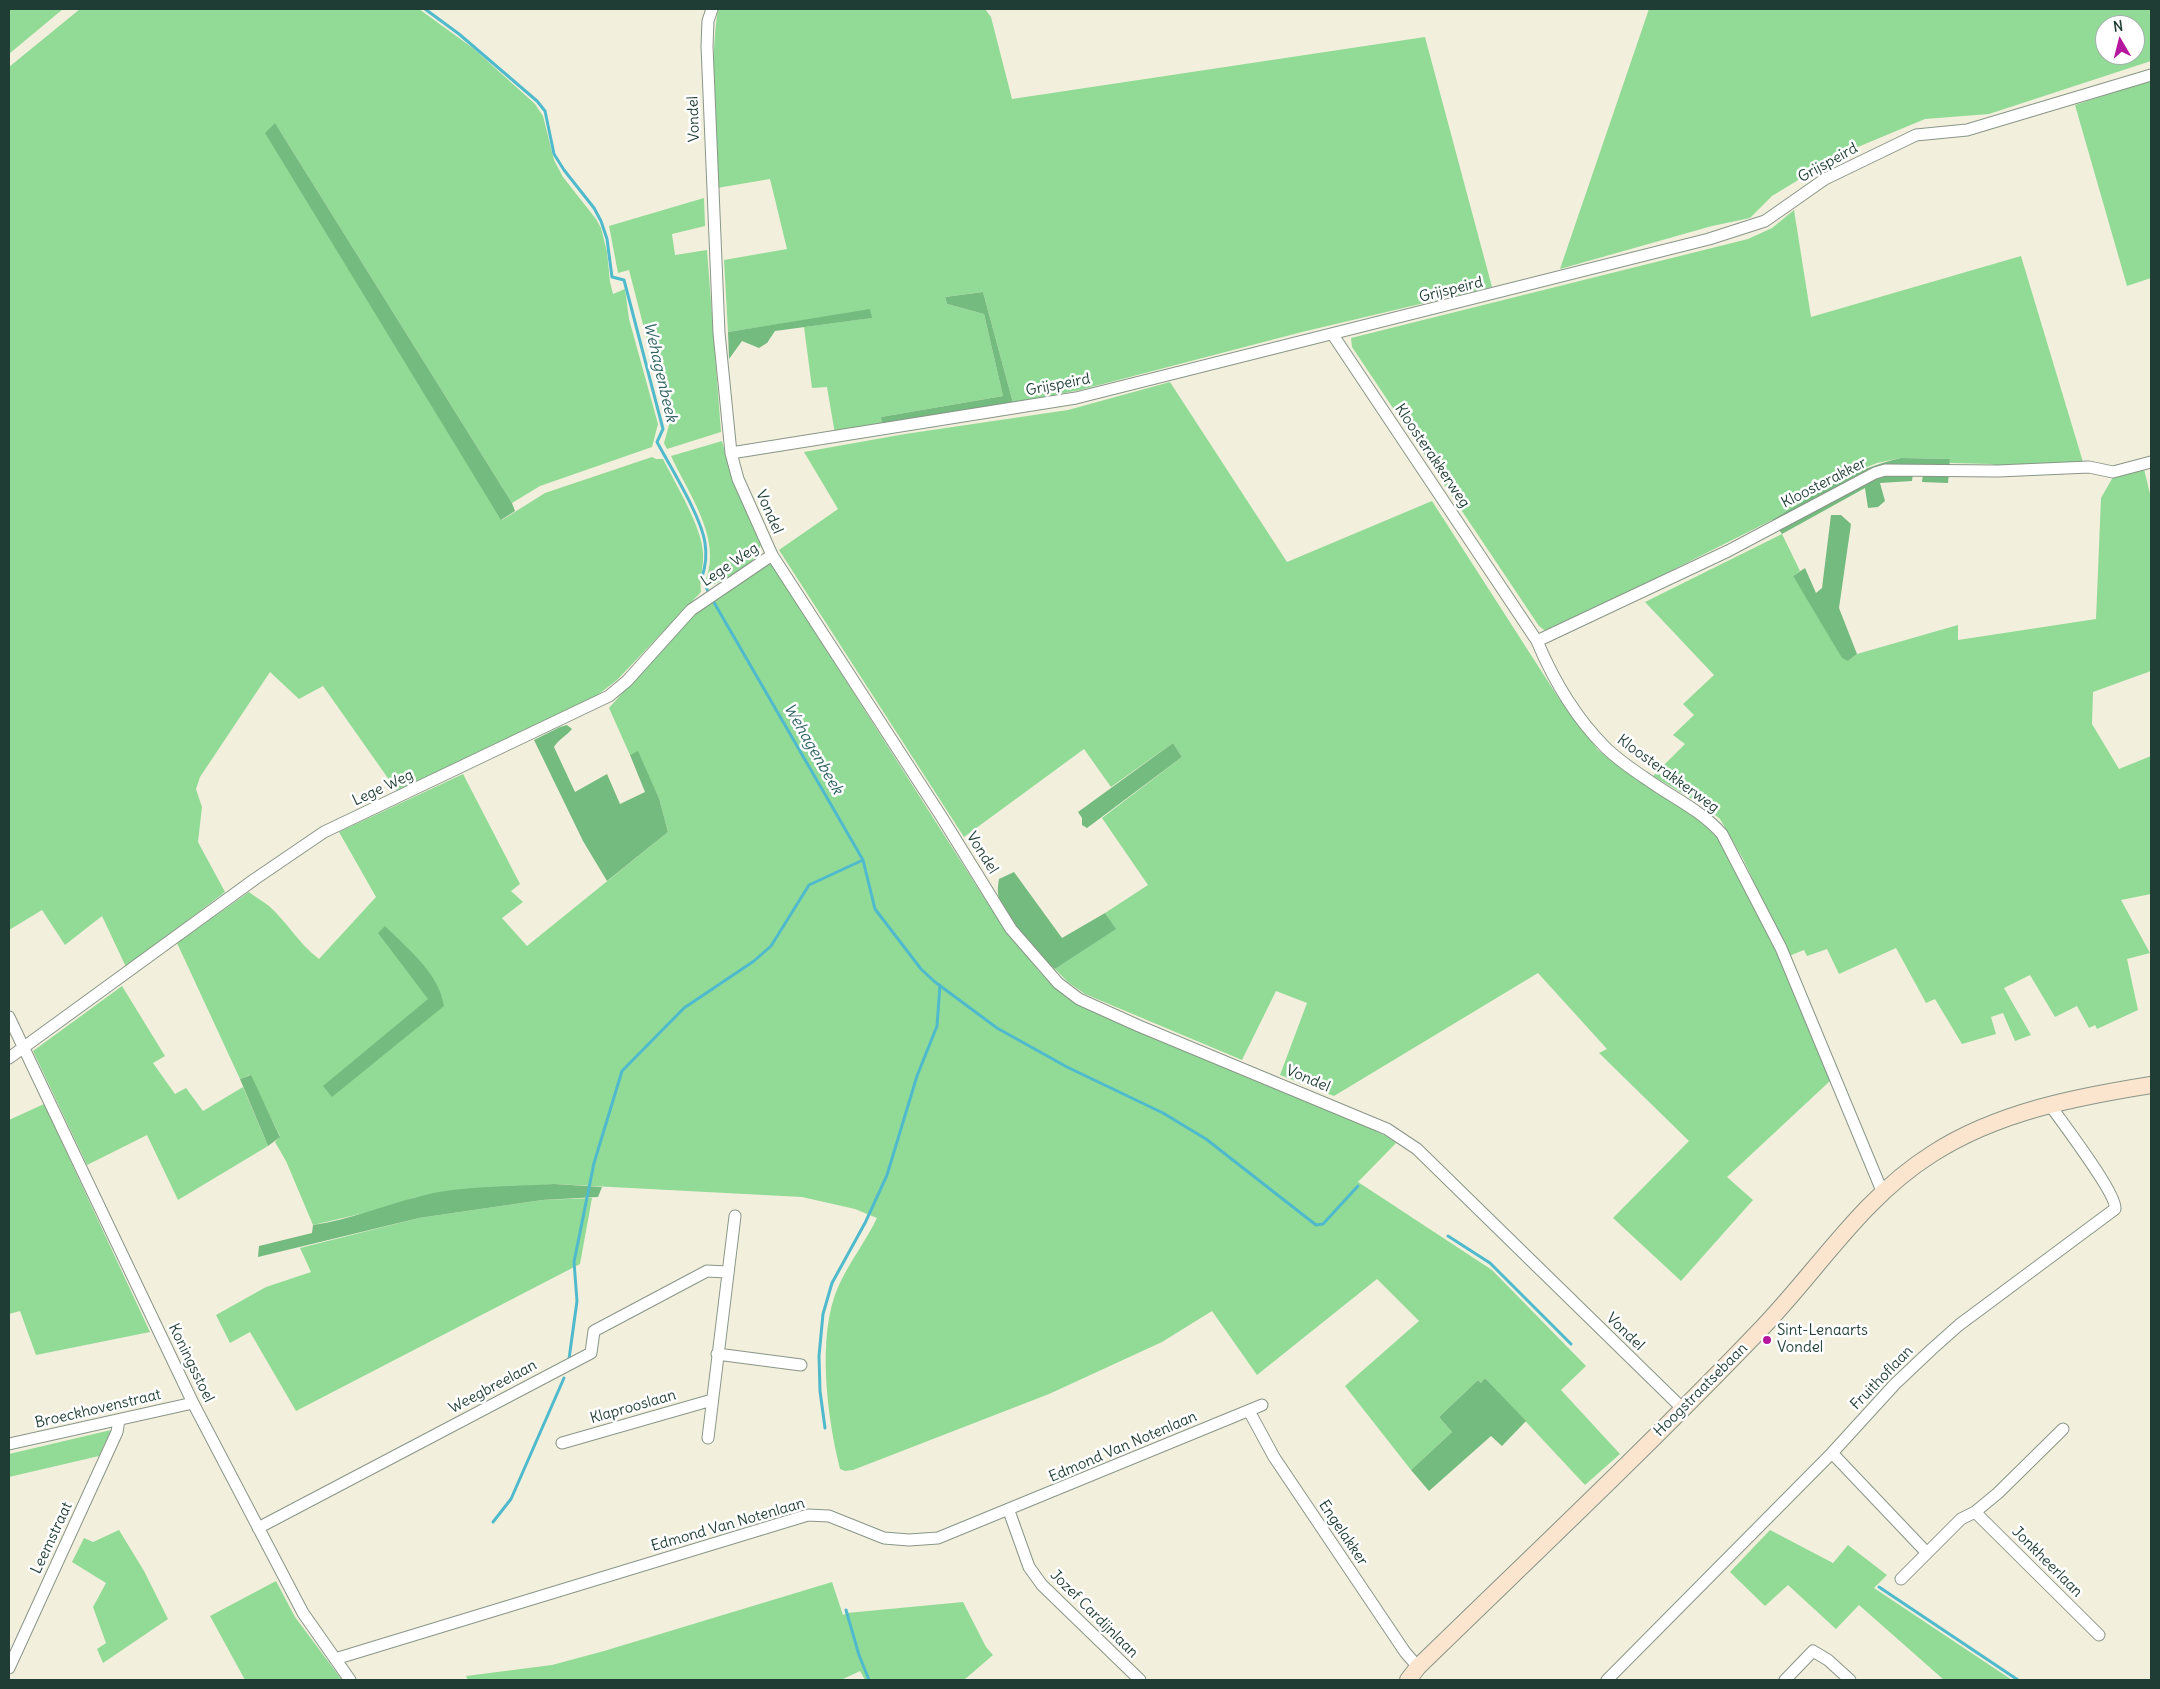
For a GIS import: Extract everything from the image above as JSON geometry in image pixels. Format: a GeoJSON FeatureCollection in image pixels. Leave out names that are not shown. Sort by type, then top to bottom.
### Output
{"type":"FeatureCollection","features":[{"type":"Feature","properties":{"kind":"main road","name":"Hoogstraatsebaan"},"geometry":{"type":"LineString","coordinates":[[1408,1680],[1418,1667],[1683,1409],[1764,1326],[1882,1191],[1907,1170],[1935,1152],[1978,1130],[2050,1105],[2151,1085]]}},
{"type":"Feature","properties":{"kind":"street","name":"Vondel"},"geometry":{"type":"LineString","coordinates":[[712,9],[708,21],[707,46],[710,164],[719,333],[731,453],[738,478],[772,555],[936,808],[1011,929],[1058,983],[1079,999],[1139,1026],[1387,1129],[1417,1149],[1683,1409]]}},
{"type":"Feature","properties":{"kind":"street","name":"Grijspeird"},"geometry":{"type":"LineString","coordinates":[[731,453],[1076,398],[1333,335],[1740,230],[1764,221],[1824,179],[1916,135],[1967,130],[2151,75]]}},
{"type":"Feature","properties":{"kind":"street","name":"Kloosterakkerweg"},"geometry":{"type":"LineString","coordinates":[[1333,335],[1537,641],[1545,661],[1570,704],[1605,748],[1650,782],[1697,811],[1722,834],[1785,956],[1882,1191]]}},
{"type":"Feature","properties":{"kind":"street","name":"Kloosterakker"},"geometry":{"type":"LineString","coordinates":[[1537,641],[1728,551],[1875,473],[1885,470],[1998,471],[2089,467],[2113,472],[2151,462]]}},
{"type":"Feature","properties":{"kind":"street","name":"Lege Weg"},"geometry":{"type":"LineString","coordinates":[[9,1058],[247,885],[324,832],[609,696],[627,681],[692,610],[772,555]]}},
{"type":"Feature","properties":{"kind":"street","name":"Koningsstoel"},"geometry":{"type":"LineString","coordinates":[[9,1017],[193,1403],[302,1613],[350,1680]]}},
{"type":"Feature","properties":{"kind":"street","name":"Fruithoflaan"},"geometry":{"type":"LineString","coordinates":[[1606,1680],[1832,1453],[1895,1384],[1932,1349],[1959,1325],[2115,1209],[2114,1199],[2102,1179],[2050,1105]]}},
{"type":"Feature","properties":{"kind":"street"},"geometry":{"type":"LineString","coordinates":[[708,1438],[735,1216]]}},
{"type":"Feature","properties":{"kind":"street","name":"Weegbreelaan"},"geometry":{"type":"LineString","coordinates":[[258,1528],[591,1353],[594,1331],[707,1271],[727,1272]]}},
{"type":"Feature","properties":{"kind":"street"},"geometry":{"type":"LineString","coordinates":[[718,1354],[800,1365]]}},
{"type":"Feature","properties":{"kind":"street","name":"Klaprooslaan"},"geometry":{"type":"LineString","coordinates":[[562,1443],[712,1400]]}},
{"type":"Feature","properties":{"kind":"street","name":"Broeckhovenstraat"},"geometry":{"type":"LineString","coordinates":[[9,1444],[193,1403]]}},
{"type":"Feature","properties":{"kind":"street","name":"Edmond Van Notenlaan"},"geometry":{"type":"LineString","coordinates":[[335,1659],[808,1515],[829,1516],[884,1538],[909,1540],[938,1538],[1009,1511],[1262,1405]]}},
{"type":"Feature","properties":{"kind":"street","name":"Engelakker"},"geometry":{"type":"LineString","coordinates":[[1249,1410],[1274,1457],[1405,1652],[1418,1667]]}},
{"type":"Feature","properties":{"kind":"street","name":"Leemstraat"},"geometry":{"type":"LineString","coordinates":[[9,1668],[117,1432],[119,1420]]}},
{"type":"Feature","properties":{"kind":"street"},"geometry":{"type":"LineString","coordinates":[[1901,1579],[1961,1519],[1974,1512],[1998,1493],[2063,1428]]}},
{"type":"Feature","properties":{"kind":"street"},"geometry":{"type":"LineString","coordinates":[[1832,1453],[1928,1553]]}},
{"type":"Feature","properties":{"kind":"street","name":"Jozef Cardijnlaan"},"geometry":{"type":"LineString","coordinates":[[1009,1511],[1029,1566],[1042,1585],[1140,1680]]}},
{"type":"Feature","properties":{"kind":"street","name":"Jonkheerlaan"},"geometry":{"type":"LineString","coordinates":[[1974,1512],[2099,1635]]}},
{"type":"Feature","properties":{"kind":"street"},"geometry":{"type":"LineString","coordinates":[[1786,1680],[1813,1651],[1828,1660],[1850,1680]]}},
{"type":"Feature","properties":{"kind":"green space"},"geometry":{"type":"Polygon","coordinates":[[[9,9],[63,9],[9,54],[9,9]]]}},
{"type":"Feature","properties":{"kind":"green space"},"geometry":{"type":"Polygon","coordinates":[[[80,9],[419,9],[474,49],[535,104],[543,116],[554,160],[563,177],[601,228],[607,252],[613,294],[625,289],[629,319],[658,424],[652,447],[540,486],[512,503],[275,123],[502,520],[545,493],[652,457],[663,459],[681,492],[698,531],[703,553],[701,592],[617,680],[595,697],[397,791],[323,686],[299,699],[270,672],[200,777],[196,789],[202,807],[198,842],[225,892],[126,967],[102,916],[65,945],[42,910],[9,930],[9,67],[80,9]]]}},
{"type":"Feature","properties":{"kind":"green space"},"geometry":{"type":"Polygon","coordinates":[[[718,9],[985,9],[991,17],[1012,99],[1425,37],[1492,287],[1302,332],[1080,390],[1013,403],[983,292],[945,297],[947,304],[984,314],[1003,396],[881,417],[882,426],[835,434],[827,387],[812,388],[804,327],[871,318],[870,310],[728,332],[724,260],[787,249],[770,179],[717,188],[713,75],[718,9]]]}},
{"type":"Feature","properties":{"kind":"green space"},"geometry":{"type":"Polygon","coordinates":[[[1649,9],[2151,9],[2151,61],[2145,63],[2145,15],[2095,15],[2095,65],[2139,65],[1989,114],[1925,119],[1841,154],[1772,196],[1750,218],[1712,226],[1560,269],[1649,9]]]}},
{"type":"Feature","properties":{"kind":"green space"},"geometry":{"type":"Polygon","coordinates":[[[2151,80],[2151,278],[2127,286],[2075,105],[2151,80]]]}},
{"type":"Feature","properties":{"kind":"green space"},"geometry":{"type":"Polygon","coordinates":[[[275,123],[512,503],[515,511],[501,520],[265,133],[275,123]]]}},
{"type":"Feature","properties":{"kind":"green space"},"geometry":{"type":"Polygon","coordinates":[[[704,198],[705,226],[672,234],[675,255],[707,250],[721,432],[667,449],[664,443],[669,425],[629,270],[618,273],[609,226],[704,198]]]}},
{"type":"Feature","properties":{"kind":"green space"},"geometry":{"type":"Polygon","coordinates":[[[1794,210],[1811,317],[2021,256],[2083,462],[2000,467],[1991,464],[1950,463],[1950,459],[1901,458],[1877,463],[1845,476],[1772,520],[1553,630],[1544,630],[1539,626],[1352,347],[1351,338],[1748,239],[1772,228],[1794,210]]]}},
{"type":"Feature","properties":{"kind":"green space"},"geometry":{"type":"Polygon","coordinates":[[[983,292],[1013,403],[882,426],[881,417],[1003,396],[984,314],[947,304],[945,297],[983,292]]]}},
{"type":"Feature","properties":{"kind":"green space"},"geometry":{"type":"Polygon","coordinates":[[[870,309],[872,318],[775,331],[767,343],[759,348],[742,341],[729,359],[728,332],[870,309]]]}},
{"type":"Feature","properties":{"kind":"green space"},"geometry":{"type":"Polygon","coordinates":[[[1170,382],[1287,562],[1432,501],[1558,697],[1598,750],[1629,774],[1690,811],[1713,830],[1735,867],[1789,978],[1830,1081],[1727,1177],[1753,1200],[1681,1281],[1613,1218],[1689,1141],[1599,1053],[1607,1049],[1538,973],[1334,1096],[1280,1075],[1307,1003],[1276,991],[1242,1060],[1085,994],[1068,982],[1055,969],[1115,929],[1105,913],[1148,885],[1102,818],[1182,757],[1173,743],[1111,787],[1084,749],[964,837],[779,550],[838,509],[804,452],[905,434],[1068,410],[1170,382]]]}},
{"type":"Feature","properties":{"kind":"green space"},"geometry":{"type":"Polygon","coordinates":[[[722,441],[729,468],[761,544],[754,559],[741,571],[709,586],[706,579],[710,563],[710,548],[706,532],[694,500],[671,456],[722,441]]]}},
{"type":"Feature","properties":{"kind":"green space"},"geometry":{"type":"Polygon","coordinates":[[[1901,458],[1950,459],[1948,483],[1922,482],[1923,474],[1913,473],[1912,481],[1880,483],[1885,501],[1878,507],[1868,508],[1865,488],[1782,534],[1772,520],[1818,492],[1850,476],[1901,458]]]}},
{"type":"Feature","properties":{"kind":"green space"},"geometry":{"type":"Polygon","coordinates":[[[2144,469],[2151,498],[2151,671],[2093,692],[2092,724],[2119,769],[2151,756],[2151,894],[2121,900],[2150,953],[2127,959],[2138,1010],[2097,1029],[2095,1025],[2089,1028],[2077,1006],[2055,1017],[2030,975],[2004,988],[2031,1035],[2015,1041],[2003,1013],[1991,1017],[1996,1034],[1962,1044],[1935,999],[1926,1003],[1896,948],[1839,974],[1827,949],[1807,956],[1804,950],[1789,956],[1743,859],[1720,819],[1704,806],[1653,776],[1685,744],[1673,735],[1694,715],[1683,704],[1714,675],[1645,602],[1782,534],[1800,571],[1793,576],[1848,661],[1857,654],[1958,625],[1958,640],[2096,619],[2101,498],[2113,477],[2144,469]]]}},
{"type":"Feature","properties":{"kind":"green space"},"geometry":{"type":"Polygon","coordinates":[[[1831,515],[1841,515],[1851,524],[1839,608],[1857,654],[1848,661],[1842,658],[1793,576],[1805,568],[1816,593],[1822,588],[1831,515]]]}},
{"type":"Feature","properties":{"kind":"green space"},"geometry":{"type":"Polygon","coordinates":[[[771,563],[988,904],[1038,970],[1057,990],[1086,1008],[1355,1121],[1396,1143],[1358,1182],[1492,1270],[1586,1366],[1561,1390],[1620,1454],[1585,1485],[1485,1378],[1481,1383],[1478,1380],[1439,1417],[1452,1432],[1411,1470],[1345,1386],[1419,1321],[1377,1279],[1257,1375],[1212,1311],[1162,1342],[1049,1394],[853,1470],[845,1471],[840,1469],[828,1401],[826,1351],[828,1327],[832,1305],[839,1285],[877,1218],[855,1209],[802,1197],[554,1184],[416,1197],[377,1210],[313,1225],[286,1161],[275,1142],[280,1136],[250,1075],[240,1079],[177,943],[249,892],[269,906],[305,947],[319,959],[376,897],[339,832],[463,774],[520,884],[511,891],[523,902],[502,918],[527,946],[668,832],[659,798],[638,752],[630,755],[609,708],[681,627],[709,603],[765,564],[771,563]]]}},
{"type":"Feature","properties":{"kind":"green space"},"geometry":{"type":"Polygon","coordinates":[[[567,725],[572,729],[554,747],[575,792],[607,774],[620,804],[645,792],[630,755],[638,751],[659,798],[668,832],[607,881],[583,841],[534,740],[567,725]]]}},
{"type":"Feature","properties":{"kind":"green space"},"geometry":{"type":"Polygon","coordinates":[[[1173,743],[1182,757],[1087,828],[1082,825],[1082,818],[1078,812],[1173,743]]]}},
{"type":"Feature","properties":{"kind":"green space"},"geometry":{"type":"Polygon","coordinates":[[[1014,872],[1062,938],[1105,913],[1116,929],[1055,969],[1024,936],[1009,916],[999,898],[999,879],[1014,872]]]}},
{"type":"Feature","properties":{"kind":"green space"},"geometry":{"type":"Polygon","coordinates":[[[385,926],[412,952],[429,972],[441,994],[444,1006],[332,1097],[323,1086],[428,999],[378,933],[385,926]]]}},
{"type":"Feature","properties":{"kind":"green space"},"geometry":{"type":"Polygon","coordinates":[[[122,986],[165,1056],[153,1063],[175,1094],[186,1088],[203,1111],[243,1087],[268,1146],[178,1200],[147,1135],[87,1165],[33,1051],[122,986]]]}},
{"type":"Feature","properties":{"kind":"green space"},"geometry":{"type":"Polygon","coordinates":[[[251,1075],[280,1137],[268,1146],[240,1079],[251,1075]]]}},
{"type":"Feature","properties":{"kind":"green space"},"geometry":{"type":"Polygon","coordinates":[[[44,1104],[150,1332],[36,1355],[20,1311],[9,1314],[9,1120],[44,1104]]]}},
{"type":"Feature","properties":{"kind":"green space"},"geometry":{"type":"Polygon","coordinates":[[[554,1184],[602,1187],[598,1197],[542,1200],[419,1218],[258,1257],[259,1246],[312,1233],[313,1225],[417,1197],[468,1188],[554,1184]]]}},
{"type":"Feature","properties":{"kind":"green space"},"geometry":{"type":"Polygon","coordinates":[[[592,1198],[580,1264],[296,1411],[250,1332],[230,1343],[216,1315],[266,1287],[311,1272],[300,1248],[419,1218],[542,1200],[592,1198]]]}},
{"type":"Feature","properties":{"kind":"green space"},"geometry":{"type":"Polygon","coordinates":[[[1485,1378],[1526,1421],[1502,1446],[1491,1436],[1429,1491],[1411,1470],[1452,1432],[1439,1417],[1478,1380],[1481,1383],[1485,1378]]]}},
{"type":"Feature","properties":{"kind":"green space"},"geometry":{"type":"Polygon","coordinates":[[[111,1430],[99,1456],[9,1477],[9,1454],[111,1430]]]}},
{"type":"Feature","properties":{"kind":"green space"},"geometry":{"type":"Polygon","coordinates":[[[119,1530],[144,1571],[168,1619],[103,1663],[97,1649],[106,1643],[93,1607],[106,1583],[72,1562],[84,1538],[93,1542],[119,1530]]]}},
{"type":"Feature","properties":{"kind":"green space"},"geometry":{"type":"Polygon","coordinates":[[[1770,1530],[1833,1563],[1848,1545],[1887,1575],[1874,1588],[2012,1680],[1944,1680],[1859,1605],[1836,1629],[1788,1585],[1765,1606],[1730,1572],[1770,1530]]]}},
{"type":"Feature","properties":{"kind":"green space"},"geometry":{"type":"Polygon","coordinates":[[[276,1581],[295,1617],[342,1680],[245,1680],[210,1616],[276,1581]]]}},
{"type":"Feature","properties":{"kind":"green space"},"geometry":{"type":"Polygon","coordinates":[[[832,1582],[843,1615],[847,1613],[963,1602],[986,1647],[993,1655],[964,1680],[865,1680],[860,1671],[841,1680],[468,1680],[466,1676],[552,1665],[832,1582]]]}},
{"type":"Feature","properties":{"kind":"waterway","name":"Wehagenbeek"},"geometry":{"type":"LineString","coordinates":[[425,9],[459,34],[537,101],[545,111],[554,154],[594,208],[601,221],[607,239],[612,277],[624,280],[663,429],[657,442],[685,492],[702,532],[706,556],[702,577],[709,594]]}},
{"type":"Feature","properties":{"kind":"waterway"},"geometry":{"type":"LineString","coordinates":[[712,599],[863,860],[875,909],[921,969],[935,982],[997,1028],[1067,1067],[1163,1113],[1206,1139],[1316,1225],[1323,1224],[1358,1186]]}},
{"type":"Feature","properties":{"kind":"waterway"},"geometry":{"type":"LineString","coordinates":[[569,1359],[577,1301],[574,1262],[594,1163],[622,1071],[684,1008],[754,961],[771,946],[809,885],[863,860]]}},
{"type":"Feature","properties":{"kind":"waterway"},"geometry":{"type":"LineString","coordinates":[[825,1428],[820,1391],[819,1356],[823,1314],[832,1283],[865,1223],[887,1175],[917,1076],[937,1026],[940,985]]}},
{"type":"Feature","properties":{"kind":"waterway"},"geometry":{"type":"LineString","coordinates":[[1448,1236],[1490,1263],[1571,1344]]}},
{"type":"Feature","properties":{"kind":"waterway"},"geometry":{"type":"LineString","coordinates":[[493,1522],[511,1499],[564,1378]]}},
{"type":"Feature","properties":{"kind":"waterway"},"geometry":{"type":"LineString","coordinates":[[1879,1587],[2018,1680]]}},
{"type":"Feature","properties":{"kind":"waterway"},"geometry":{"type":"LineString","coordinates":[[846,1610],[859,1655],[869,1680]]}},
{"type":"Feature","properties":{"kind":"place","name":"Sint-Lenaarts Vondel"},"geometry":{"type":"Point","coordinates":[1767,1340]}}]}
